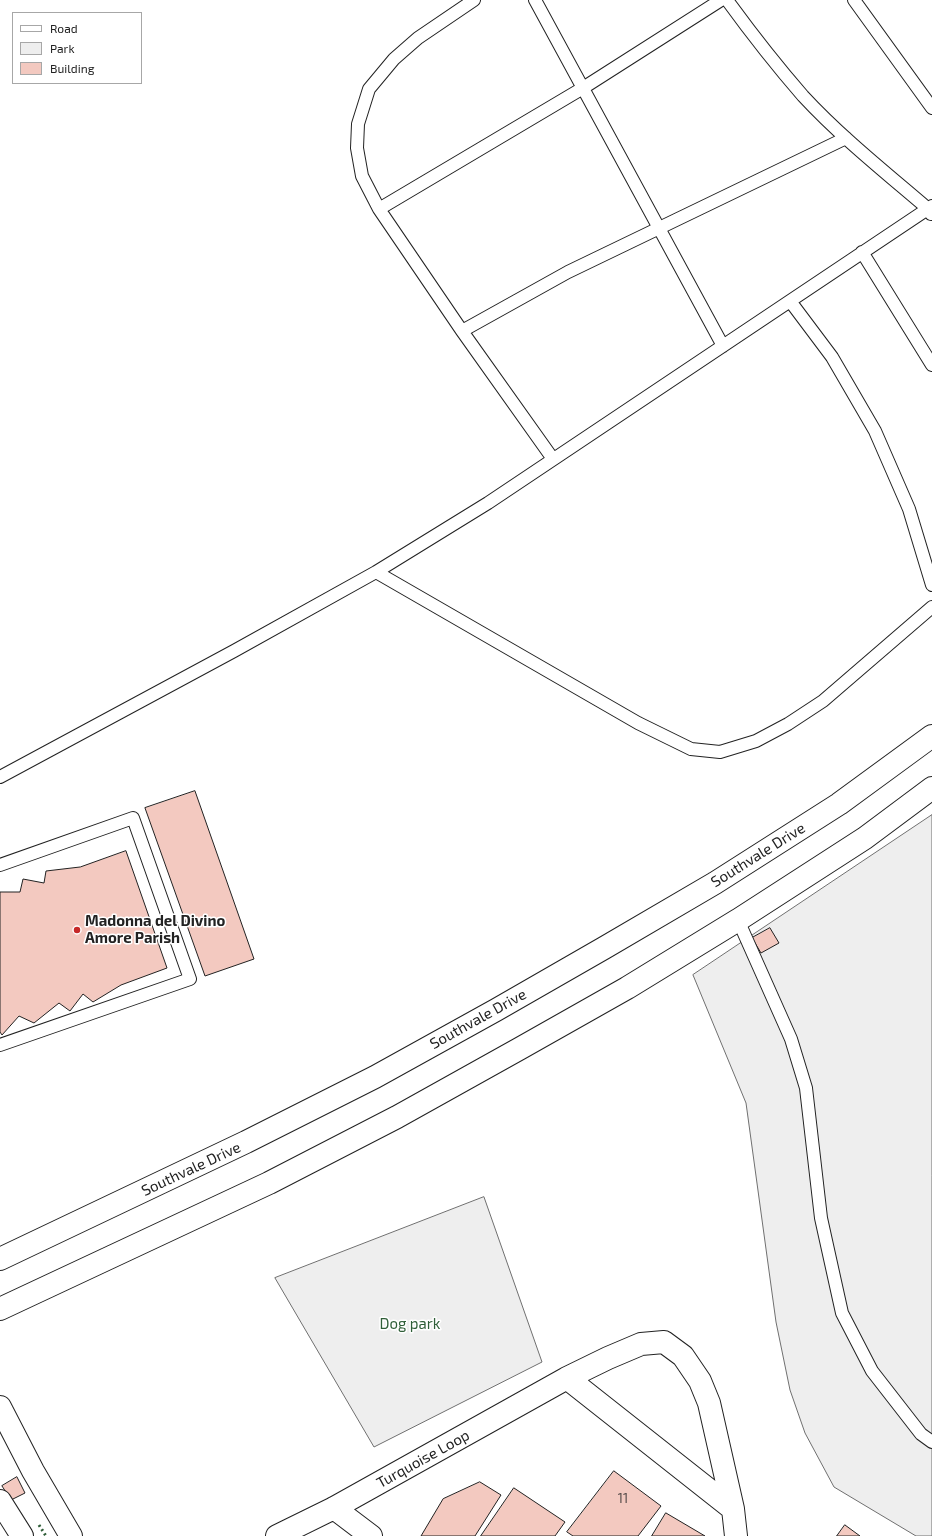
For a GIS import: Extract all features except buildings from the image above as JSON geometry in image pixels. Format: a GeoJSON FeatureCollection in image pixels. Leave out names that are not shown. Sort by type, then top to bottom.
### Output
{"type":"FeatureCollection","features":[{"type":"Feature","properties":{"kind":"street","name":"Southvale Drive"},"geometry":{"type":"LineString","coordinates":[[0,1259],[246,1142],[375,1077],[503,1006],[715,882],[838,804],[932,736]]}},
{"type":"Feature","properties":{"kind":"street"},"geometry":{"type":"LineString","coordinates":[[0,1309],[269,1183],[397,1117],[626,988],[738,920],[865,838],[932,788]]}},
{"type":"Feature","properties":{"kind":"street","name":"Turquoise Loop"},"geometry":{"type":"LineString","coordinates":[[277,1536],[334,1508],[567,1378],[641,1344],[664,1342],[683,1356],[700,1381],[709,1403],[732,1509],[736,1536]]}},
{"type":"Feature","properties":{"kind":"street"},"geometry":{"type":"LineString","coordinates":[[567,1378],[732,1509]]}},
{"type":"Feature","properties":{"kind":"street"},"geometry":{"type":"LineString","coordinates":[[0,1407],[32,1471],[71,1536]]}},
{"type":"Feature","properties":{"kind":"street"},"geometry":{"type":"LineString","coordinates":[[0,1502],[22,1536]]}},
{"type":"Feature","properties":{"kind":"street"},"geometry":{"type":"LineString","coordinates":[[334,1508],[371,1536]]}},
{"type":"Feature","properties":{"kind":"lane"},"geometry":{"type":"LineString","coordinates":[[474,0],[418,38],[394,59],[369,90],[358,124],[357,148],[362,176],[378,209],[553,459]]}},
{"type":"Feature","properties":{"kind":"lane"},"geometry":{"type":"LineString","coordinates":[[534,0],[723,346]]}},
{"type":"Feature","properties":{"kind":"lane"},"geometry":{"type":"LineString","coordinates":[[378,209],[583,88],[721,0]]}},
{"type":"Feature","properties":{"kind":"lane"},"geometry":{"type":"LineString","coordinates":[[0,777],[234,651],[376,572],[488,503],[862,252],[930,210],[846,138],[804,96],[765,50],[727,0]]}},
{"type":"Feature","properties":{"kind":"lane"},"geometry":{"type":"LineString","coordinates":[[854,0],[932,108]]}},
{"type":"Feature","properties":{"kind":"lane"},"geometry":{"type":"LineString","coordinates":[[462,331],[568,272],[846,138]]}},
{"type":"Feature","properties":{"kind":"lane"},"geometry":{"type":"LineString","coordinates":[[862,252],[932,365]]}},
{"type":"Feature","properties":{"kind":"lane"},"geometry":{"type":"LineString","coordinates":[[790,301],[832,357],[875,431],[909,509],[932,585]]}},
{"type":"Feature","properties":{"kind":"lane"},"geometry":{"type":"LineString","coordinates":[[376,572],[638,722],[692,749],[720,752],[756,742],[788,724],[823,701],[932,607]]}},
{"type":"Feature","properties":{"kind":"lane"},"geometry":{"type":"LineString","coordinates":[[0,865],[132,818],[190,979],[0,1046]]}},
{"type":"Feature","properties":{"kind":"lane"},"geometry":{"type":"LineString","coordinates":[[738,920],[791,1040],[806,1088],[821,1218],[842,1313],[872,1371],[921,1434],[932,1442]]}},
{"type":"Feature","properties":{"kind":"green space"},"geometry":{"type":"Polygon","coordinates":[[[932,815],[932,1536],[916,1536],[834,1487],[805,1433],[790,1390],[776,1322],[746,1103],[693,975],[932,815]]]}},
{"type":"Feature","properties":{"kind":"green space","name":"Dog park"},"geometry":{"type":"Polygon","coordinates":[[[484,1197],[542,1362],[374,1447],[275,1278],[484,1197]]]}},
{"type":"Feature","properties":{"kind":"hedge"},"geometry":{"type":"LineString","coordinates":[[39,1525],[46,1536]]}},
{"type":"Feature","properties":{"kind":"place","name":"Madonna del Divino Amore Parish"},"geometry":{"type":"Point","coordinates":[77,930]}}]}
